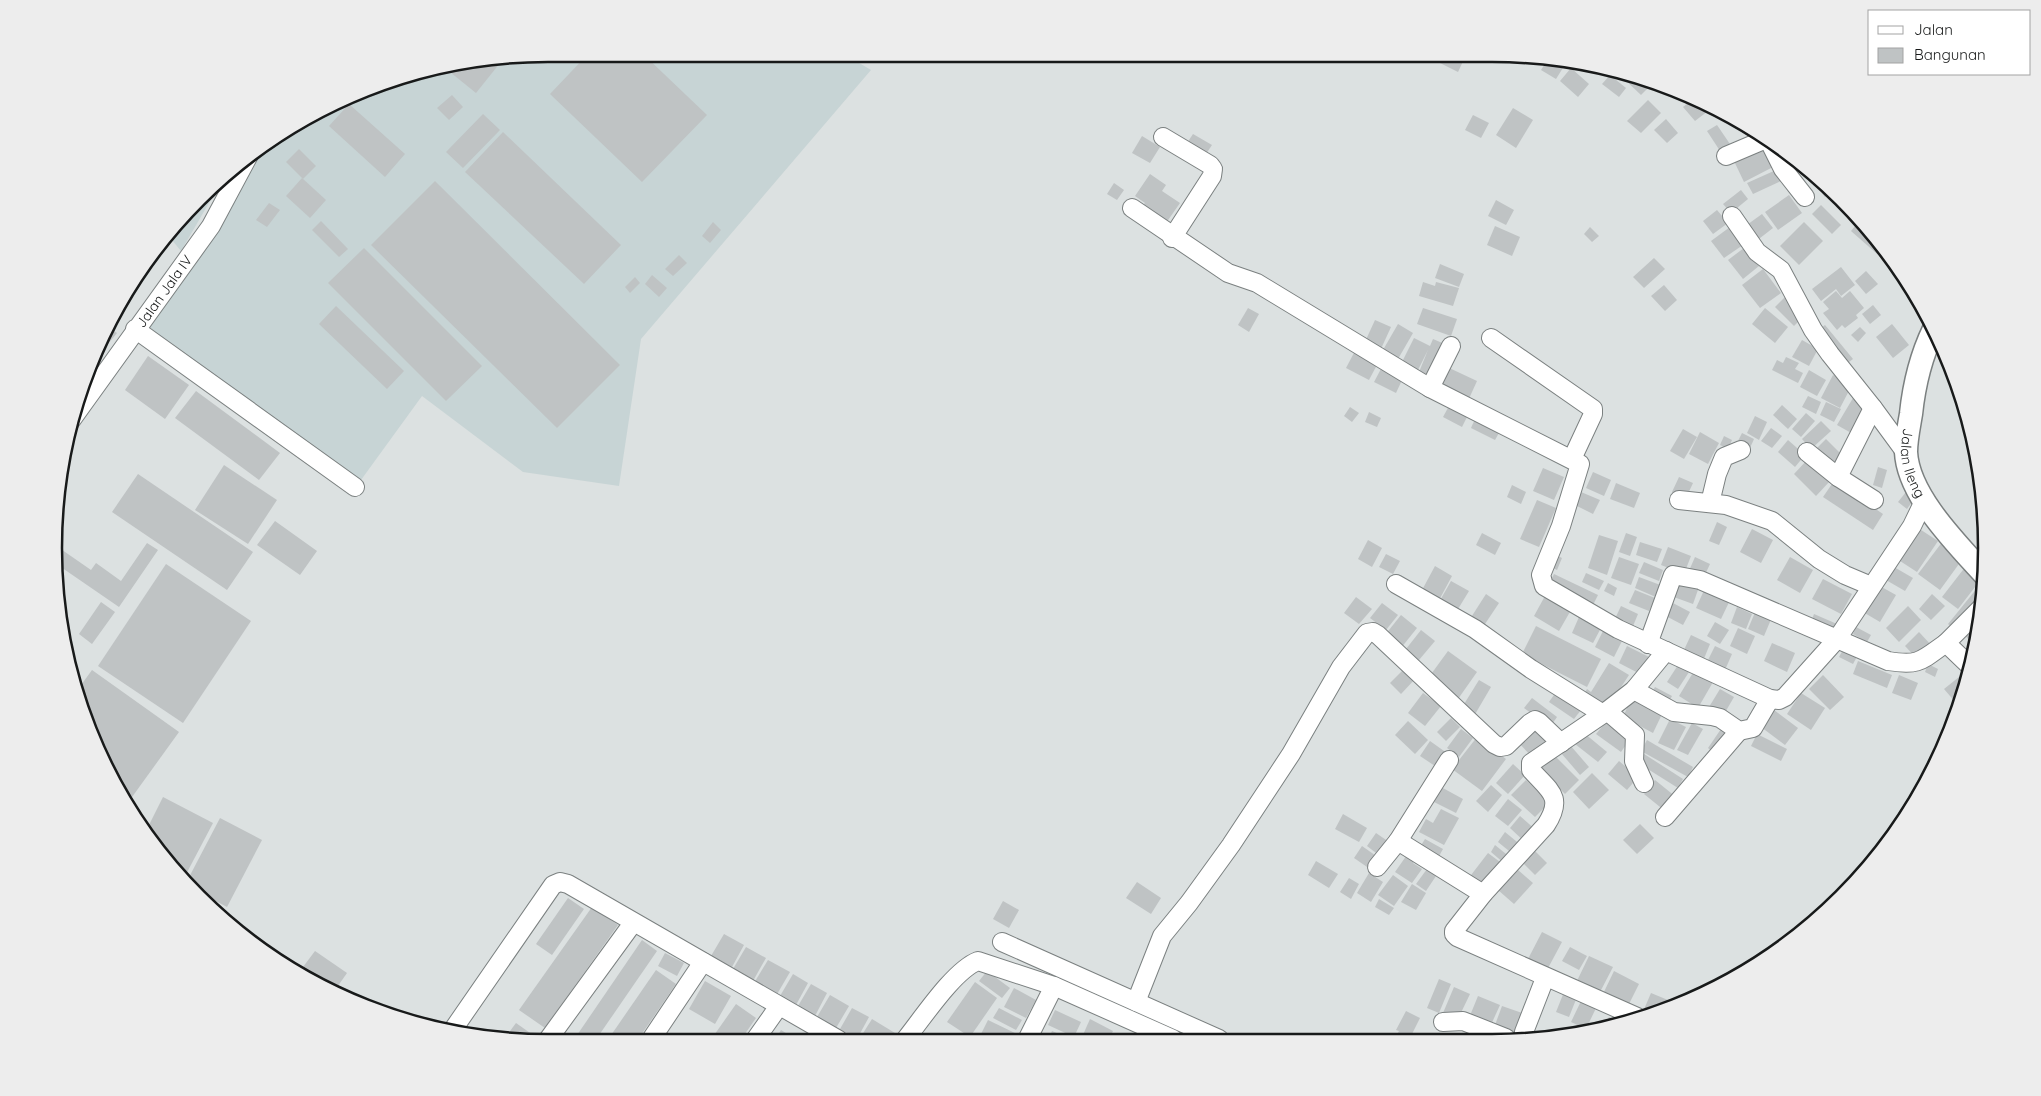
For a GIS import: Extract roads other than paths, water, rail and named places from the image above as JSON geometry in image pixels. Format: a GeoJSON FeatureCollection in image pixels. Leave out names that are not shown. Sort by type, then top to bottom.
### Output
{"type":"FeatureCollection","features":[{"type":"Feature","properties":{"kind":"street"},"geometry":{"type":"LineString","coordinates":[[1163,136],[1214,169],[1212,176],[1172,238]]}},
{"type":"Feature","properties":{"kind":"street"},"geometry":{"type":"LineString","coordinates":[[1726,156],[1759,141]]}},
{"type":"Feature","properties":{"kind":"street"},"geometry":{"type":"LineString","coordinates":[[1776,153],[1784,169],[1805,197]]}},
{"type":"Feature","properties":{"kind":"street","name":"Jalan Jala IV"},"geometry":{"type":"LineString","coordinates":[[85,400],[211,226],[239,174]]}},
{"type":"Feature","properties":{"kind":"street"},"geometry":{"type":"LineString","coordinates":[[1132,208],[1172,238],[1228,273],[1257,283],[1430,388],[1580,464],[1561,526],[1541,575],[1542,582],[1547,588],[1648,644],[1770,699],[1779,700],[1786,697],[1837,639],[1912,526],[1924,501]]}},
{"type":"Feature","properties":{"kind":"street"},"geometry":{"type":"LineString","coordinates":[[1732,216],[1757,252],[1781,270],[1813,330],[1906,453]]}},
{"type":"Feature","properties":{"kind":"street"},"geometry":{"type":"LineString","coordinates":[[136,330],[355,487]]}},
{"type":"Feature","properties":{"kind":"street","name":"Jalan Ileng"},"geometry":{"type":"LineString","coordinates":[[1930,337],[1925,348],[1913,396],[1906,453],[1913,479],[1924,501],[1951,537],[1978,567]]}},
{"type":"Feature","properties":{"kind":"street"},"geometry":{"type":"LineString","coordinates":[[1490,338],[1593,409],[1591,419],[1572,459]]}},
{"type":"Feature","properties":{"kind":"street"},"geometry":{"type":"LineString","coordinates":[[1430,388],[1451,346]]}},
{"type":"Feature","properties":{"kind":"street"},"geometry":{"type":"LineString","coordinates":[[1838,477],[1873,408]]}},
{"type":"Feature","properties":{"kind":"street"},"geometry":{"type":"LineString","coordinates":[[1710,503],[1717,474],[1724,457],[1741,450]]}},
{"type":"Feature","properties":{"kind":"street"},"geometry":{"type":"LineString","coordinates":[[1806,452],[1838,477],[1874,500]]}},
{"type":"Feature","properties":{"kind":"street"},"geometry":{"type":"LineString","coordinates":[[1679,500],[1726,505],[1772,521],[1819,559],[1845,575],[1871,586]]}},
{"type":"Feature","properties":{"kind":"street"},"geometry":{"type":"LineString","coordinates":[[1648,644],[1673,575],[1700,580],[1888,661],[1903,663],[1919,662],[1946,644],[1973,616]]}},
{"type":"Feature","properties":{"kind":"street"},"geometry":{"type":"LineString","coordinates":[[1396,584],[1475,629],[1536,673],[1605,712],[1635,734],[1634,761],[1644,783]]}},
{"type":"Feature","properties":{"kind":"street"},"geometry":{"type":"LineString","coordinates":[[1136,1002],[1162,936],[1189,903],[1231,844],[1291,754],[1341,667],[1367,633],[1373,632],[1378,635],[1494,744],[1500,747],[1506,746],[1530,722],[1535,720],[1561,743]]}},
{"type":"Feature","properties":{"kind":"street"},"geometry":{"type":"LineString","coordinates":[[1946,644],[1965,661]]}},
{"type":"Feature","properties":{"kind":"street"},"geometry":{"type":"LineString","coordinates":[[1629,1014],[1457,937],[1454,931],[1483,894],[1546,825],[1554,813],[1555,803],[1553,795],[1530,766],[1531,763],[1634,690],[1666,651]]}},
{"type":"Feature","properties":{"kind":"street"},"geometry":{"type":"LineString","coordinates":[[1634,690],[1674,712],[1720,718],[1739,731]]}},
{"type":"Feature","properties":{"kind":"street"},"geometry":{"type":"LineString","coordinates":[[1665,817],[1739,731],[1753,728],[1770,699]]}},
{"type":"Feature","properties":{"kind":"street"},"geometry":{"type":"LineString","coordinates":[[1377,867],[1398,841],[1449,760]]}},
{"type":"Feature","properties":{"kind":"street"},"geometry":{"type":"LineString","coordinates":[[1398,841],[1483,894]]}},
{"type":"Feature","properties":{"kind":"street"},"geometry":{"type":"LineString","coordinates":[[457,1025],[554,885],[560,882],[568,884],[828,1034]]}},
{"type":"Feature","properties":{"kind":"street"},"geometry":{"type":"LineString","coordinates":[[552,1034],[633,923]]}},
{"type":"Feature","properties":{"kind":"street"},"geometry":{"type":"LineString","coordinates":[[1002,942],[1208,1034]]}},
{"type":"Feature","properties":{"kind":"street"},"geometry":{"type":"LineString","coordinates":[[655,1034],[703,962]]}},
{"type":"Feature","properties":{"kind":"street"},"geometry":{"type":"LineString","coordinates":[[910,1034],[956,976],[970,964],[978,962],[1054,986],[1161,1034]]}},
{"type":"Feature","properties":{"kind":"street"},"geometry":{"type":"LineString","coordinates":[[1524,1032],[1545,978]]}},
{"type":"Feature","properties":{"kind":"street"},"geometry":{"type":"LineString","coordinates":[[1030,1034],[1054,986]]}},
{"type":"Feature","properties":{"kind":"street"},"geometry":{"type":"LineString","coordinates":[[760,1034],[779,1006]]}},
{"type":"Feature","properties":{"kind":"street"},"geometry":{"type":"LineString","coordinates":[[1443,1022],[1462,1021],[1495,1034]]}}]}
